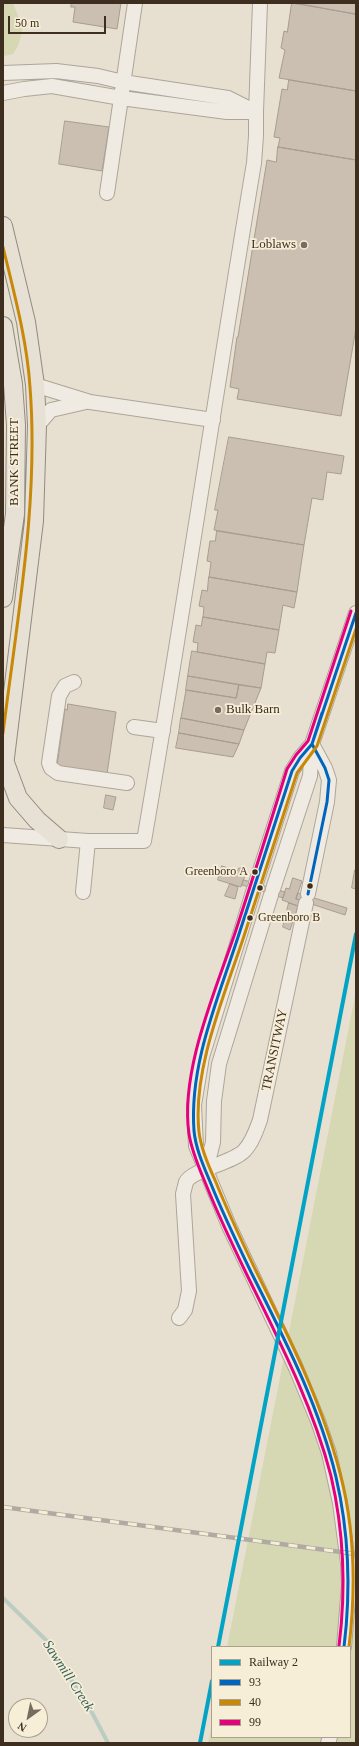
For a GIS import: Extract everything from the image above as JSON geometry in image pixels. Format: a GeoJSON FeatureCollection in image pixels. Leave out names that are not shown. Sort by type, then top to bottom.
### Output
{"type":"FeatureCollection","features":[{"type":"Feature","properties":{"kind":"main road","name":"BANK STREET"},"geometry":{"type":"LineString","coordinates":[[3,226],[26,322],[35,385],[37,426],[34,521],[4,768]]}},
{"type":"Feature","properties":{"kind":"main road","name":"BANK STREET"},"geometry":{"type":"LineString","coordinates":[[3,326],[13,384],[16,425],[15,514],[3,598]]}},
{"type":"Feature","properties":{"kind":"main road"},"geometry":{"type":"LineString","coordinates":[[4,768],[18,798],[38,820],[59,839]]}},
{"type":"Feature","properties":{"kind":"lane"},"geometry":{"type":"LineString","coordinates":[[107,193],[135,3]]}},
{"type":"Feature","properties":{"kind":"lane"},"geometry":{"type":"LineString","coordinates":[[3,835],[88,841],[144,841],[164,731],[254,163],[260,3]]}},
{"type":"Feature","properties":{"kind":"lane"},"geometry":{"type":"LineString","coordinates":[[3,73],[56,71],[98,76],[123,82],[228,98],[256,112]]}},
{"type":"Feature","properties":{"kind":"lane"},"geometry":{"type":"LineString","coordinates":[[3,93],[52,86],[121,98],[228,112],[256,112]]}},
{"type":"Feature","properties":{"kind":"lane"},"geometry":{"type":"LineString","coordinates":[[35,385],[90,402],[213,420]]}},
{"type":"Feature","properties":{"kind":"lane"},"geometry":{"type":"LineString","coordinates":[[37,426],[51,410],[90,402]]}},
{"type":"Feature","properties":{"kind":"lane"},"geometry":{"type":"LineString","coordinates":[[206,1170],[213,1142],[214,1101],[219,1064],[272,892],[310,776],[312,744],[356,613]]}},
{"type":"Feature","properties":{"kind":"lane"},"geometry":{"type":"LineString","coordinates":[[74,682],[65,686],[59,696],[50,763],[51,768],[58,773],[127,783]]}},
{"type":"Feature","properties":{"kind":"lane"},"geometry":{"type":"LineString","coordinates":[[134,727],[164,731]]}},
{"type":"Feature","properties":{"kind":"lane"},"geometry":{"type":"LineString","coordinates":[[312,744],[300,758],[292,771],[210,1024],[199,1069],[194,1105],[195,1135],[196,1146],[229,1226],[296,1368],[318,1421],[329,1453],[340,1503],[348,1563],[349,1592],[344,1646]]}},
{"type":"Feature","properties":{"kind":"lane","name":"TRANSITWAY"},"geometry":{"type":"LineString","coordinates":[[179,1318],[185,1310],[189,1291],[185,1251],[184,1189],[189,1178],[193,1175],[236,1157],[244,1151],[255,1133],[260,1120],[327,802],[329,780],[325,768],[312,744]]}},
{"type":"Feature","properties":{"kind":"lane"},"geometry":{"type":"LineString","coordinates":[[83,892],[88,841]]}},
{"type":"Feature","properties":{"kind":"green space"},"geometry":{"type":"Polygon","coordinates":[[[3,3],[13,3],[21,23],[22,32],[18,46],[13,54],[4,56],[3,3]]]}},
{"type":"Feature","properties":{"kind":"green space"},"geometry":{"type":"Polygon","coordinates":[[[356,991],[356,1743],[208,1743],[211,1729],[211,1738],[351,1738],[351,1646],[227,1646],[356,991]]]}},
{"type":"Feature","properties":{"kind":"building"},"geometry":{"type":"Polygon","coordinates":[[[72,3],[121,3],[117,29],[73,22],[75,7],[71,7],[72,3]]]}},
{"type":"Feature","properties":{"kind":"building"},"geometry":{"type":"Polygon","coordinates":[[[292,3],[356,14],[356,91],[279,78],[285,50],[281,48],[284,31],[287,32],[292,3]]]}},
{"type":"Feature","properties":{"kind":"building"},"geometry":{"type":"Polygon","coordinates":[[[296,3],[356,3],[356,14],[296,3]]]}},
{"type":"Feature","properties":{"kind":"building"},"geometry":{"type":"Polygon","coordinates":[[[289,80],[356,91],[356,160],[278,147],[280,138],[274,137],[282,89],[287,90],[289,80]]]}},
{"type":"Feature","properties":{"kind":"building"},"geometry":{"type":"Polygon","coordinates":[[[65,121],[109,127],[102,171],[59,164],[65,121]]]}},
{"type":"Feature","properties":{"kind":"building","name":"Loblaws"},"geometry":{"type":"Polygon","coordinates":[[[278,147],[356,160],[356,328],[341,416],[237,399],[239,389],[230,387],[267,160],[276,162],[278,147]]]}},
{"type":"Feature","properties":{"kind":"building"},"geometry":{"type":"Polygon","coordinates":[[[229,437],[344,456],[341,474],[327,472],[323,500],[312,498],[304,545],[214,530],[218,510],[215,510],[229,437]]]}},
{"type":"Feature","properties":{"kind":"building"},"geometry":{"type":"Polygon","coordinates":[[[217,531],[304,545],[297,592],[209,577],[211,562],[207,561],[210,541],[215,541],[217,531]]]}},
{"type":"Feature","properties":{"kind":"building"},"geometry":{"type":"Polygon","coordinates":[[[209,577],[297,592],[294,608],[283,605],[279,630],[203,617],[204,607],[199,606],[202,590],[207,591],[209,577]]]}},
{"type":"Feature","properties":{"kind":"building"},"geometry":{"type":"Polygon","coordinates":[[[203,617],[279,630],[275,653],[267,652],[265,664],[197,652],[198,643],[193,642],[196,625],[201,626],[203,617]]]}},
{"type":"Feature","properties":{"kind":"building"},"geometry":{"type":"Polygon","coordinates":[[[192,651],[265,664],[261,688],[188,676],[192,651]]]}},
{"type":"Feature","properties":{"kind":"building"},"geometry":{"type":"Polygon","coordinates":[[[188,676],[239,685],[236,698],[186,690],[188,676]]]}},
{"type":"Feature","properties":{"kind":"building","name":"Bulk Barn"},"geometry":{"type":"Polygon","coordinates":[[[239,685],[261,688],[244,730],[181,718],[186,690],[236,698],[239,685]]]}},
{"type":"Feature","properties":{"kind":"building"},"geometry":{"type":"Polygon","coordinates":[[[68,704],[116,712],[107,774],[57,766],[65,709],[67,710],[68,704]]]}},
{"type":"Feature","properties":{"kind":"building"},"geometry":{"type":"Polygon","coordinates":[[[181,718],[244,730],[239,744],[179,733],[181,718]]]}},
{"type":"Feature","properties":{"kind":"building"},"geometry":{"type":"Polygon","coordinates":[[[179,733],[239,744],[233,757],[176,748],[179,733]]]}},
{"type":"Feature","properties":{"kind":"building"},"geometry":{"type":"Polygon","coordinates":[[[106,795],[116,797],[113,810],[104,808],[106,795]]]}},
{"type":"Feature","properties":{"kind":"building"},"geometry":{"type":"Polygon","coordinates":[[[222,866],[237,871],[241,868],[239,874],[245,875],[241,887],[218,880],[222,866]]]}},
{"type":"Feature","properties":{"kind":"building"},"geometry":{"type":"Polygon","coordinates":[[[356,870],[356,889],[352,888],[356,870]]]}},
{"type":"Feature","properties":{"kind":"building"},"geometry":{"type":"Polygon","coordinates":[[[293,878],[302,881],[296,899],[300,900],[298,906],[282,900],[286,888],[289,889],[293,878]]]}},
{"type":"Feature","properties":{"kind":"building"},"geometry":{"type":"Polygon","coordinates":[[[244,880],[285,892],[283,898],[242,885],[244,880]]]}},
{"type":"Feature","properties":{"kind":"building"},"geometry":{"type":"Polygon","coordinates":[[[230,884],[238,887],[235,899],[225,896],[230,884]]]}},
{"type":"Feature","properties":{"kind":"building"},"geometry":{"type":"Polygon","coordinates":[[[298,893],[347,908],[345,915],[296,899],[298,893]]]}},
{"type":"Feature","properties":{"kind":"building"},"geometry":{"type":"Polygon","coordinates":[[[289,903],[298,906],[290,930],[283,927],[289,903]]]}},
{"type":"Feature","properties":{"kind":"waterway","name":"Sawmill Creek"},"geometry":{"type":"LineString","coordinates":[[3,1598],[51,1645],[67,1674],[87,1703],[108,1743]]}},
{"type":"Feature","properties":{"kind":"railway"},"geometry":{"type":"LineString","coordinates":[[3,1507],[356,1554]]}},
{"type":"Feature","properties":{"kind":"rail line","name":"2"},"geometry":{"type":"LineString","coordinates":[[218,1646],[356,934]]}},
{"type":"Feature","properties":{"kind":"rail line","name":"2"},"geometry":{"type":"LineString","coordinates":[[200,1743],[211,1686]]}},
{"type":"Feature","properties":{"kind":"transit line","name":"40"},"geometry":{"type":"LineString","coordinates":[[3,247],[20,317],[26,352],[30,387],[32,430],[32,474],[25,560],[3,733]]}},
{"type":"Feature","properties":{"kind":"transit line","name":"99"},"geometry":{"type":"LineString","coordinates":[[339,1646],[343,1604],[341,1540],[339,1518],[331,1476],[324,1450],[294,1374],[226,1231],[199,1168],[190,1141],[188,1110],[194,1058],[209,1006],[235,933],[287,769],[308,741],[351,611]]}},
{"type":"Feature","properties":{"kind":"transit line","name":"93"},"geometry":{"type":"LineString","coordinates":[[344,1646],[348,1604],[348,1562],[344,1519],[329,1450],[300,1372],[230,1228],[203,1165],[195,1138],[194,1106],[196,1080],[207,1031],[285,791],[292,771],[300,758],[312,744],[356,613]]}},
{"type":"Feature","properties":{"kind":"transit line","name":"40"},"geometry":{"type":"LineString","coordinates":[[349,1646],[353,1603],[353,1560],[349,1516],[333,1447],[304,1371],[207,1163],[199,1132],[198,1108],[200,1083],[212,1032],[297,773],[317,746],[356,629]]}},
{"type":"Feature","properties":{"kind":"transit line","name":"93"},"geometry":{"type":"LineString","coordinates":[[308,894],[327,802],[329,780],[325,768],[312,744],[322,713]]}},
{"type":"Feature","properties":{"kind":"place","name":"Loblaws"},"geometry":{"type":"Point","coordinates":[304,245]}},
{"type":"Feature","properties":{"kind":"place","name":"Bulk Barn"},"geometry":{"type":"Point","coordinates":[218,710]}},
{"type":"Feature","properties":{"kind":"place","name":"Greenboro A"},"geometry":{"type":"Point","coordinates":[255,872]}},
{"type":"Feature","properties":{"kind":"place","name":"Greenboro B"},"geometry":{"type":"Point","coordinates":[250,918]}}]}
